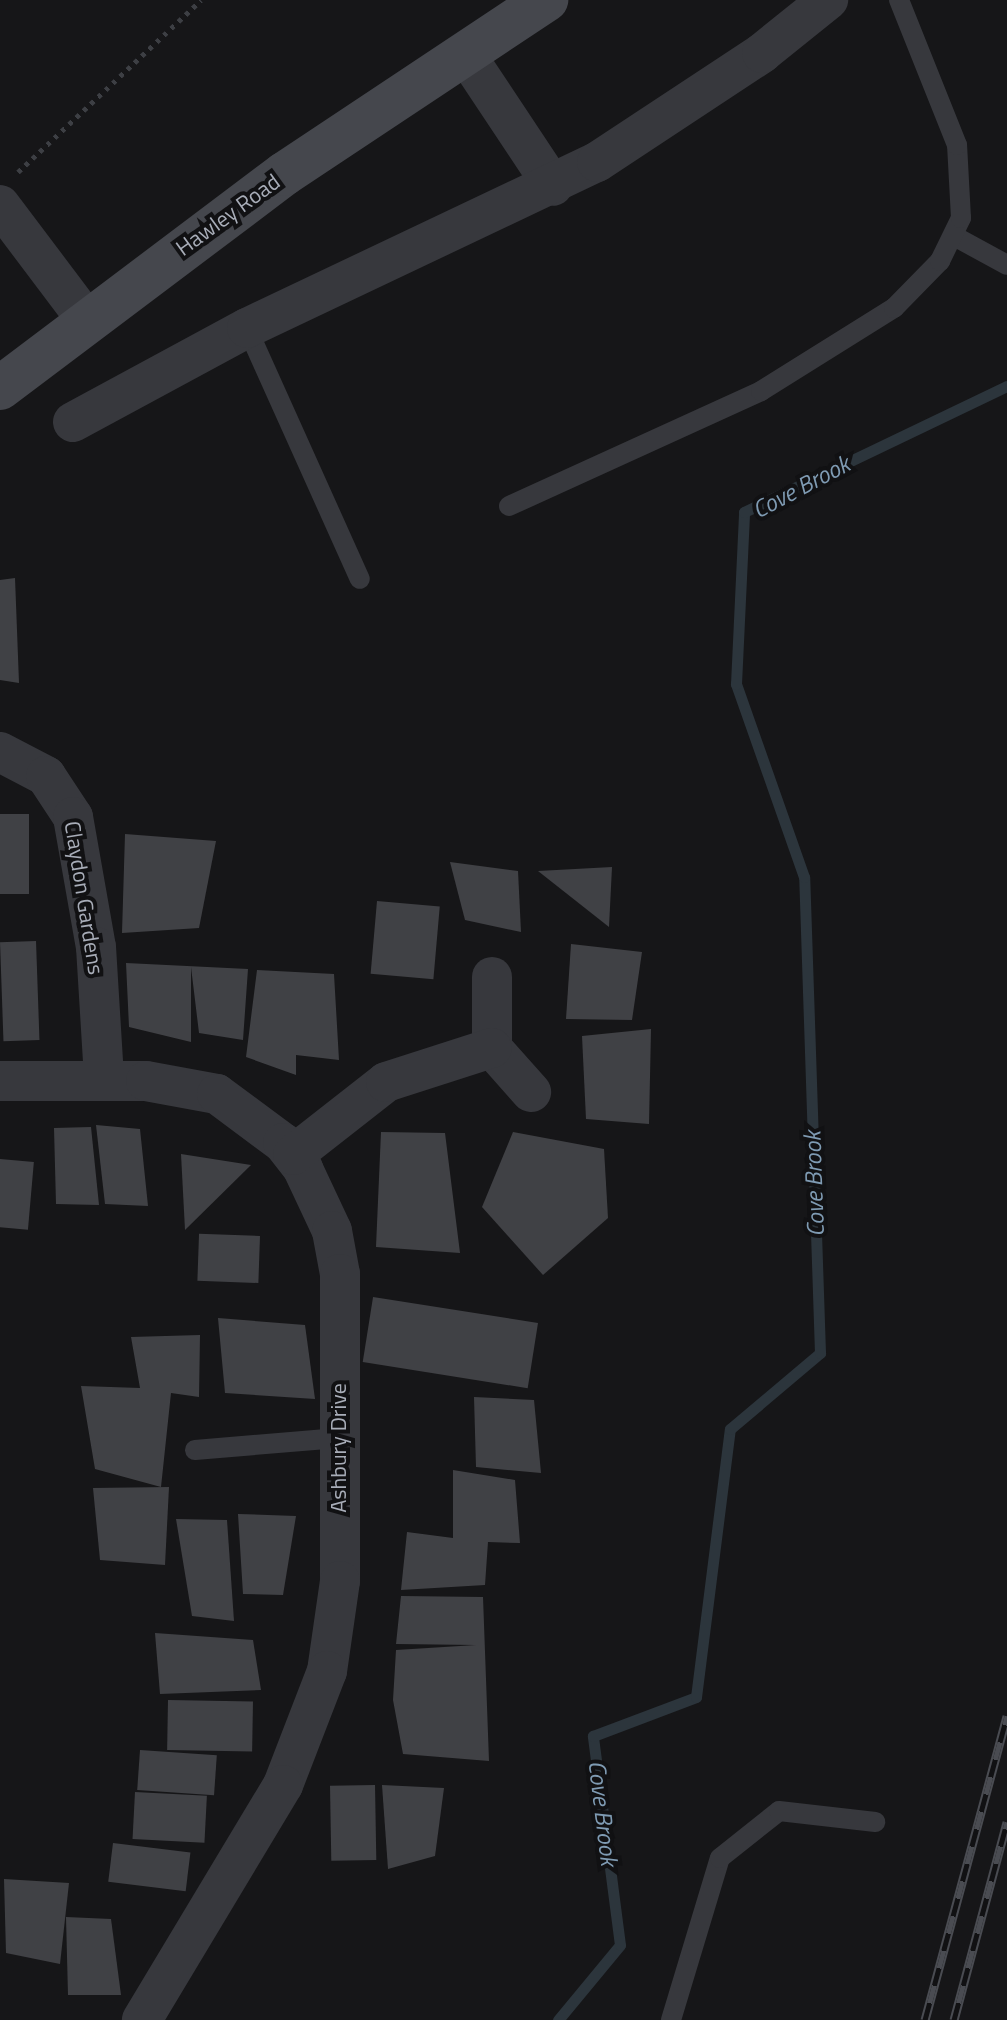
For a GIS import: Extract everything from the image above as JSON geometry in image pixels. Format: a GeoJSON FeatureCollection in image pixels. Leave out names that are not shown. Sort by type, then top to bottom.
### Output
{"type":"FeatureCollection","features":[{"type":"Feature","properties":{"kind":"main road","name":"Hawley Road"},"geometry":{"type":"LineString","coordinates":[[0,388],[86,319],[284,174],[546,0]]}},
{"type":"Feature","properties":{"kind":"street"},"geometry":{"type":"LineString","coordinates":[[73,422],[247,328],[553,186],[674,113],[828,0]]}},
{"type":"Feature","properties":{"kind":"street"},"geometry":{"type":"LineString","coordinates":[[466,55],[553,186]]}},
{"type":"Feature","properties":{"kind":"street"},"geometry":{"type":"LineString","coordinates":[[5,193],[86,319]]}},
{"type":"Feature","properties":{"kind":"street","name":"Claydon Gardens"},"geometry":{"type":"LineString","coordinates":[[0,752],[46,776],[73,817],[96,947],[104,1079]]}},
{"type":"Feature","properties":{"kind":"street"},"geometry":{"type":"LineString","coordinates":[[492,977],[492,1048],[531,1092]]}},
{"type":"Feature","properties":{"kind":"street"},"geometry":{"type":"LineString","coordinates":[[293,1155],[386,1082],[492,1048]]}},
{"type":"Feature","properties":{"kind":"street","name":"Ashbury Drive"},"geometry":{"type":"LineString","coordinates":[[0,1081],[104,1079],[217,1094],[293,1155],[319,1195],[340,1274],[338,1622],[310,1725],[283,1785],[142,2020]]}},
{"type":"Feature","properties":{"kind":"lane"},"geometry":{"type":"LineString","coordinates":[[509,506],[651,445],[826,353],[894,308],[954,236],[961,218],[957,145],[899,0]]}},
{"type":"Feature","properties":{"kind":"lane"},"geometry":{"type":"LineString","coordinates":[[954,236],[1007,265]]}},
{"type":"Feature","properties":{"kind":"lane"},"geometry":{"type":"LineString","coordinates":[[247,328],[360,579]]}},
{"type":"Feature","properties":{"kind":"lane"},"geometry":{"type":"LineString","coordinates":[[195,1450],[339,1438]]}},
{"type":"Feature","properties":{"kind":"lane"},"geometry":{"type":"LineString","coordinates":[[671,2020],[720,1858],[779,1811],[875,1822]]}},
{"type":"Feature","properties":{"kind":"path"},"geometry":{"type":"LineString","coordinates":[[5,193],[201,0]]}},
{"type":"Feature","properties":{"kind":"building"},"geometry":{"type":"Polygon","coordinates":[[[15,578],[19,683],[0,680],[0,580],[15,578]]]}},
{"type":"Feature","properties":{"kind":"building"},"geometry":{"type":"Polygon","coordinates":[[[0,814],[29,814],[29,894],[0,894],[0,814]]]}},
{"type":"Feature","properties":{"kind":"building"},"geometry":{"type":"Polygon","coordinates":[[[125,834],[216,841],[199,928],[122,933],[125,834]]]}},
{"type":"Feature","properties":{"kind":"building"},"geometry":{"type":"Polygon","coordinates":[[[450,862],[518,871],[521,932],[465,920],[450,862]]]}},
{"type":"Feature","properties":{"kind":"building"},"geometry":{"type":"Polygon","coordinates":[[[612,867],[609,927],[538,871],[612,867]]]}},
{"type":"Feature","properties":{"kind":"building"},"geometry":{"type":"Polygon","coordinates":[[[377,901],[440,906],[433,979],[371,974],[377,901]]]}},
{"type":"Feature","properties":{"kind":"building"},"geometry":{"type":"Polygon","coordinates":[[[36,941],[39,1040],[3,1041],[0,942],[36,941]]]}},
{"type":"Feature","properties":{"kind":"building"},"geometry":{"type":"Polygon","coordinates":[[[571,944],[642,952],[632,1020],[566,1019],[571,944]]]}},
{"type":"Feature","properties":{"kind":"building"},"geometry":{"type":"Polygon","coordinates":[[[126,963],[248,969],[243,1040],[199,1033],[191,967],[191,1042],[129,1027],[126,963]]]}},
{"type":"Feature","properties":{"kind":"building"},"geometry":{"type":"Polygon","coordinates":[[[257,970],[334,974],[339,1060],[296,1055],[296,1075],[246,1057],[257,970]]]}},
{"type":"Feature","properties":{"kind":"building"},"geometry":{"type":"Polygon","coordinates":[[[651,1029],[649,1124],[586,1119],[582,1036],[651,1029]]]}},
{"type":"Feature","properties":{"kind":"building"},"geometry":{"type":"Polygon","coordinates":[[[96,1125],[140,1129],[148,1206],[105,1204],[96,1125]]]}},
{"type":"Feature","properties":{"kind":"building"},"geometry":{"type":"Polygon","coordinates":[[[91,1127],[99,1205],[56,1204],[54,1128],[91,1127]]]}},
{"type":"Feature","properties":{"kind":"building"},"geometry":{"type":"Polygon","coordinates":[[[381,1132],[445,1133],[460,1253],[376,1247],[381,1132]]]}},
{"type":"Feature","properties":{"kind":"building"},"geometry":{"type":"Polygon","coordinates":[[[513,1132],[604,1149],[608,1218],[543,1275],[482,1207],[513,1132]]]}},
{"type":"Feature","properties":{"kind":"building"},"geometry":{"type":"Polygon","coordinates":[[[181,1154],[251,1165],[185,1230],[181,1154]]]}},
{"type":"Feature","properties":{"kind":"building"},"geometry":{"type":"Polygon","coordinates":[[[0,1159],[34,1162],[28,1230],[0,1227],[0,1159]]]}},
{"type":"Feature","properties":{"kind":"building"},"geometry":{"type":"Polygon","coordinates":[[[199,1234],[260,1236],[258,1283],[197,1281],[199,1234]]]}},
{"type":"Feature","properties":{"kind":"building"},"geometry":{"type":"Polygon","coordinates":[[[373,1297],[538,1323],[528,1388],[363,1362],[373,1297]]]}},
{"type":"Feature","properties":{"kind":"building"},"geometry":{"type":"Polygon","coordinates":[[[218,1318],[305,1325],[315,1399],[225,1393],[218,1318]]]}},
{"type":"Feature","properties":{"kind":"building"},"geometry":{"type":"Polygon","coordinates":[[[200,1335],[199,1397],[171,1393],[161,1487],[95,1469],[81,1386],[140,1388],[131,1337],[200,1335]]]}},
{"type":"Feature","properties":{"kind":"building"},"geometry":{"type":"Polygon","coordinates":[[[474,1397],[534,1400],[541,1473],[476,1467],[474,1397]]]}},
{"type":"Feature","properties":{"kind":"building"},"geometry":{"type":"Polygon","coordinates":[[[453,1470],[515,1480],[520,1543],[488,1542],[485,1585],[401,1590],[407,1532],[453,1538],[453,1470]]]}},
{"type":"Feature","properties":{"kind":"building"},"geometry":{"type":"Polygon","coordinates":[[[169,1487],[165,1565],[100,1560],[93,1488],[169,1487]]]}},
{"type":"Feature","properties":{"kind":"building"},"geometry":{"type":"Polygon","coordinates":[[[238,1514],[296,1516],[283,1595],[243,1594],[238,1514]]]}},
{"type":"Feature","properties":{"kind":"building"},"geometry":{"type":"Polygon","coordinates":[[[176,1519],[227,1520],[234,1621],[192,1616],[176,1519]]]}},
{"type":"Feature","properties":{"kind":"building"},"geometry":{"type":"Polygon","coordinates":[[[401,1596],[483,1597],[489,1761],[403,1754],[393,1700],[396,1650],[476,1645],[396,1644],[401,1596]]]}},
{"type":"Feature","properties":{"kind":"building"},"geometry":{"type":"Polygon","coordinates":[[[155,1633],[253,1640],[261,1690],[160,1694],[155,1633]]]}},
{"type":"Feature","properties":{"kind":"building"},"geometry":{"type":"Polygon","coordinates":[[[168,1700],[253,1701],[252,1751],[167,1750],[168,1700]]]}},
{"type":"Feature","properties":{"kind":"building"},"geometry":{"type":"Polygon","coordinates":[[[140,1750],[217,1755],[214,1795],[137,1790],[140,1750]]]}},
{"type":"Feature","properties":{"kind":"building"},"geometry":{"type":"Polygon","coordinates":[[[375,1785],[376,1860],[331,1861],[330,1786],[375,1785]]]}},
{"type":"Feature","properties":{"kind":"building"},"geometry":{"type":"Polygon","coordinates":[[[382,1785],[444,1788],[435,1856],[388,1869],[382,1785]]]}},
{"type":"Feature","properties":{"kind":"building"},"geometry":{"type":"Polygon","coordinates":[[[135,1792],[207,1796],[204,1843],[133,1839],[135,1792]]]}},
{"type":"Feature","properties":{"kind":"building"},"geometry":{"type":"Polygon","coordinates":[[[113,1843],[190,1853],[186,1891],[108,1882],[113,1843]]]}},
{"type":"Feature","properties":{"kind":"building"},"geometry":{"type":"Polygon","coordinates":[[[4,1879],[69,1883],[60,1964],[6,1953],[4,1879]]]}},
{"type":"Feature","properties":{"kind":"building"},"geometry":{"type":"Polygon","coordinates":[[[66,1917],[111,1919],[121,1995],[68,1995],[66,1917]]]}},
{"type":"Feature","properties":{"kind":"waterway","name":"Cove Brook"},"geometry":{"type":"LineString","coordinates":[[558,2020],[620,1945],[593,1736],[696,1697],[730,1429],[820,1353],[804,877],[736,684],[744,512],[1007,386]]}},
{"type":"Feature","properties":{"kind":"railway"},"geometry":{"type":"LineString","coordinates":[[925,2020],[1007,1716]]}},
{"type":"Feature","properties":{"kind":"railway"},"geometry":{"type":"LineString","coordinates":[[954,2020],[1007,1822]]}}]}
